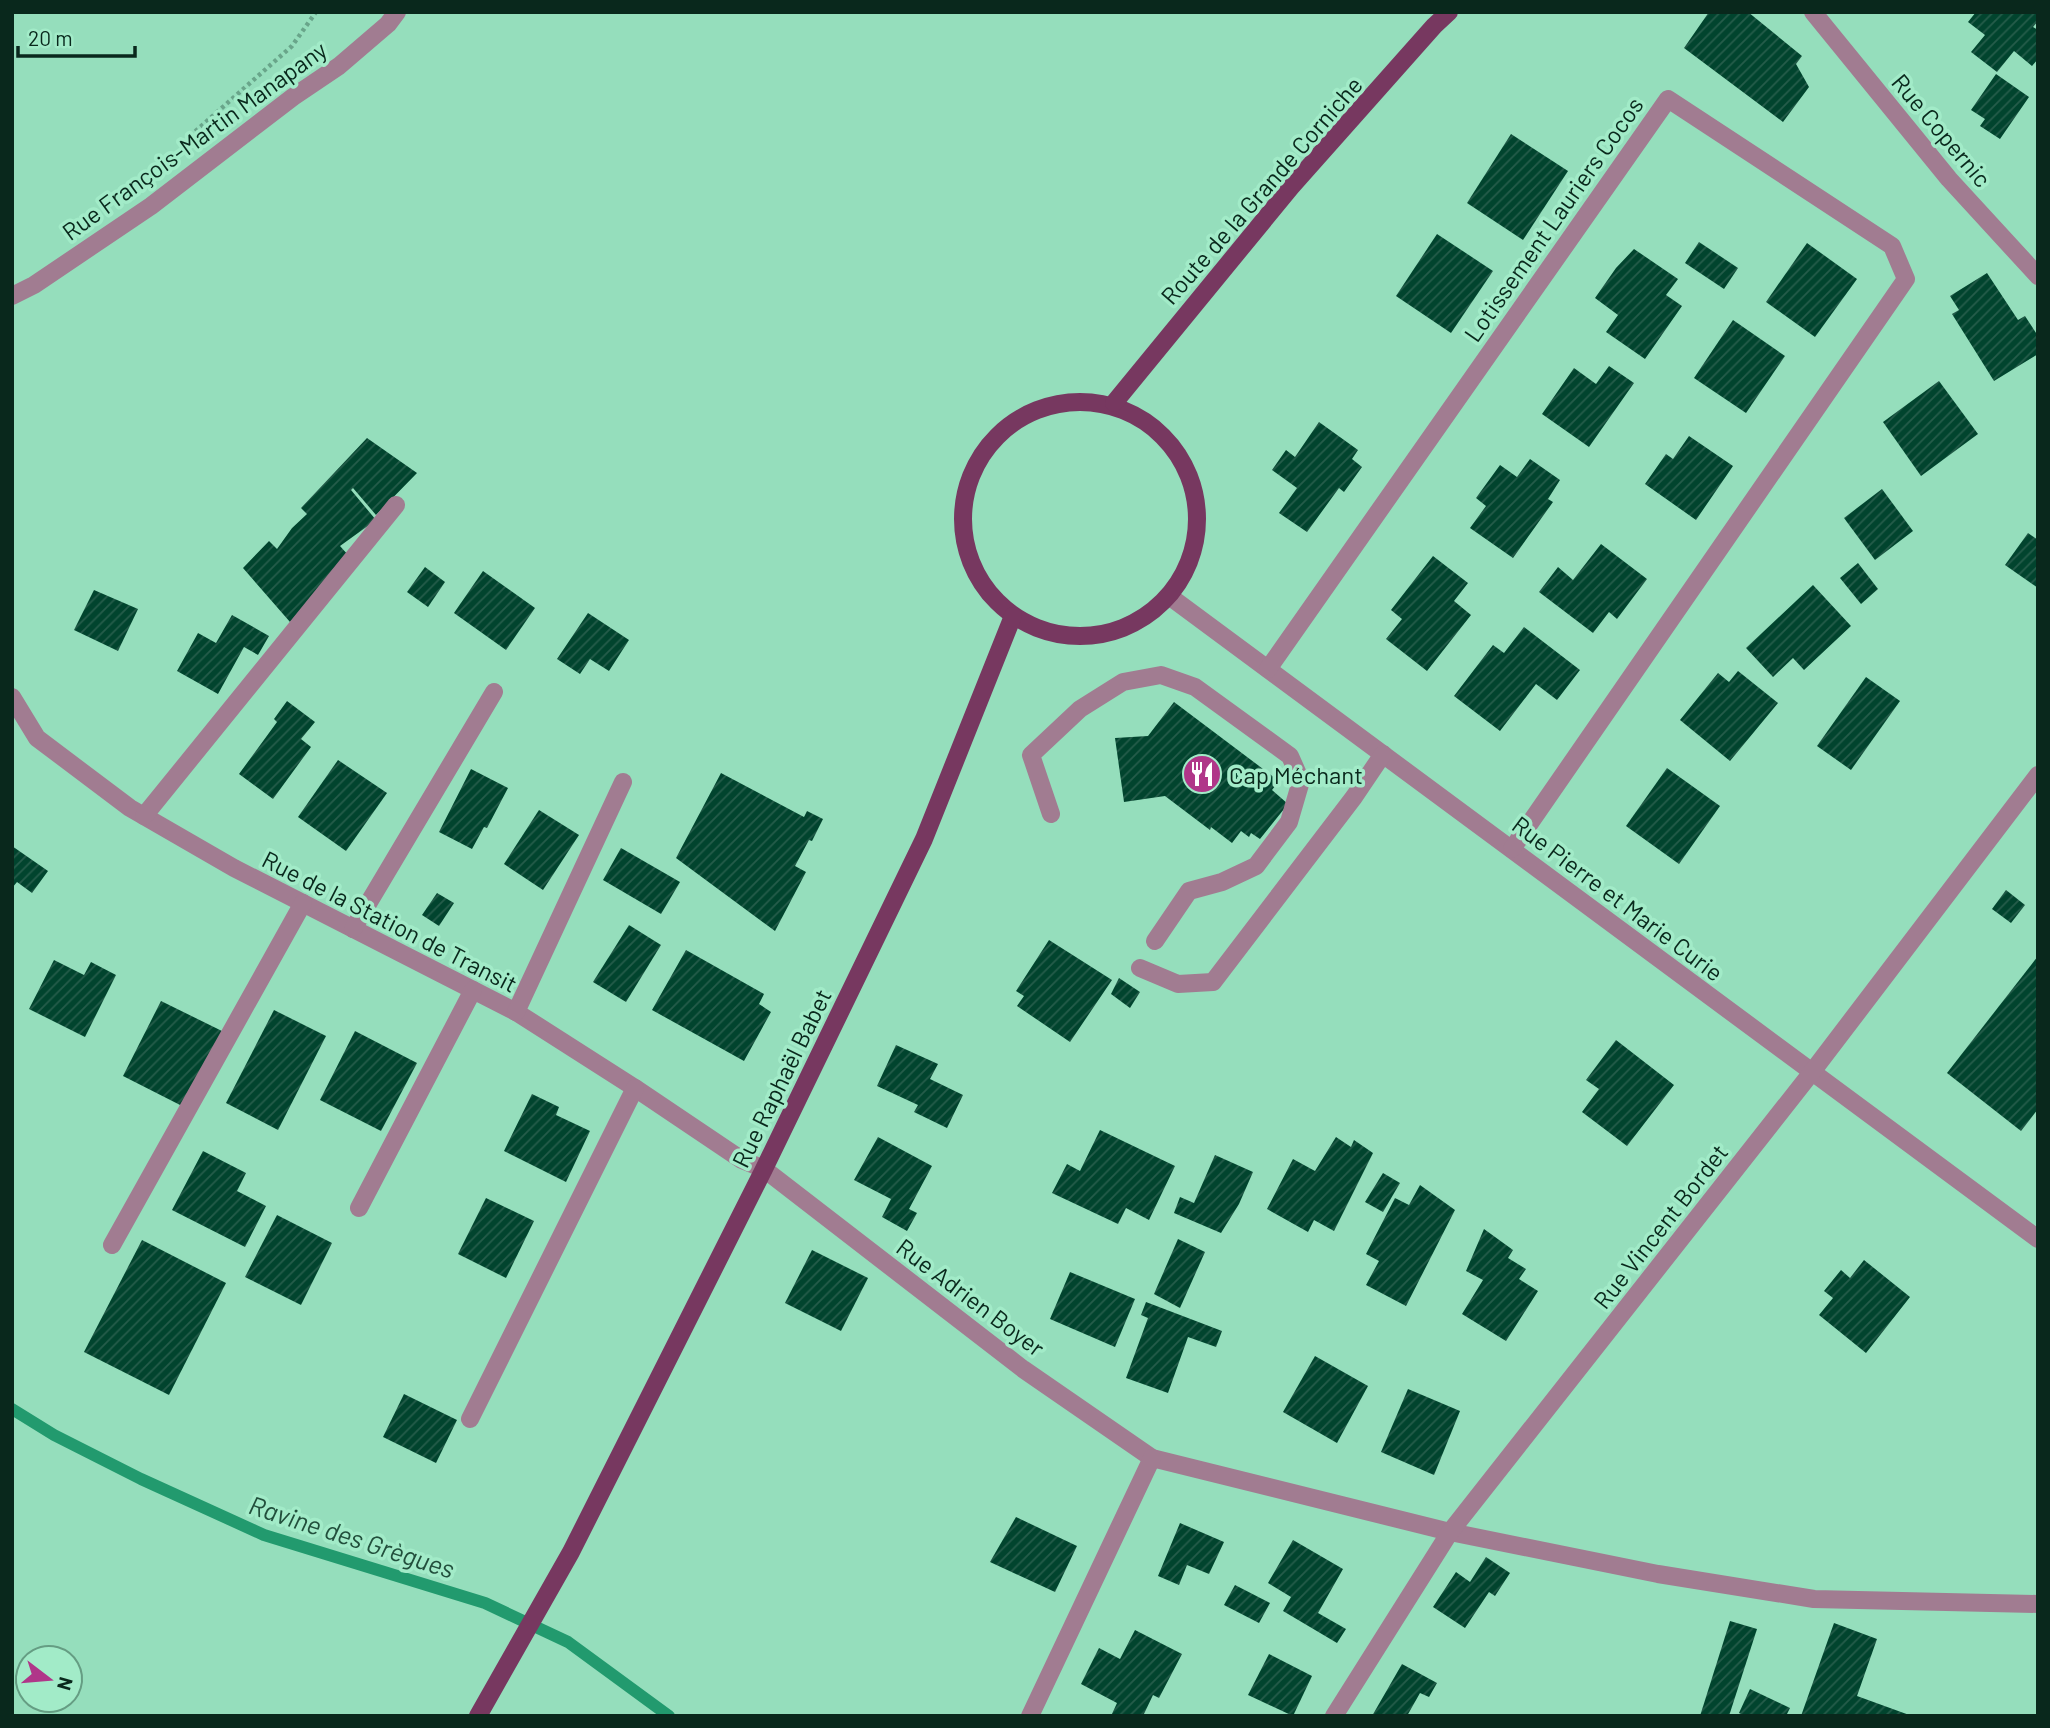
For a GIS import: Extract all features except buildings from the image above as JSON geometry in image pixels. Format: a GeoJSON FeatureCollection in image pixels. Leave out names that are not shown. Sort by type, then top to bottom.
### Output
{"type":"FeatureCollection","features":[{"type":"Feature","properties":{"kind":"main road","name":"Route de la Grande Corniche"},"geometry":{"type":"LineString","coordinates":[[1114,403],[1291,187],[1449,12]]}},
{"type":"Feature","properties":{"kind":"main road"},"geometry":{"type":"LineString","coordinates":[[1074,401],[1114,403],[1147,422],[1175,449],[1192,485],[1197,524],[1190,562],[1169,596],[1136,623],[1095,637],[1052,634],[1013,616],[997,604],[974,572],[963,534],[964,496],[979,460],[1003,430],[1036,409],[1074,401]]}},
{"type":"Feature","properties":{"kind":"main road","name":"Rue Raphaël Babet"},"geometry":{"type":"LineString","coordinates":[[478,1715],[571,1552],[764,1169],[923,839],[1013,616]]}},
{"type":"Feature","properties":{"kind":"street","name":"Rue François-Martin Manapany"},"geometry":{"type":"LineString","coordinates":[[12,296],[34,285],[151,206],[253,127],[339,66],[388,24],[397,12]]}},
{"type":"Feature","properties":{"kind":"street","name":"Rue Copernic"},"geometry":{"type":"LineString","coordinates":[[1814,12],[1949,179],[2038,276]]}},
{"type":"Feature","properties":{"kind":"street","name":"Lotissement Lauriers Cocos"},"geometry":{"type":"LineString","coordinates":[[1268,669],[1668,99],[1892,246],[1906,279],[1512,849]]}},
{"type":"Feature","properties":{"kind":"street"},"geometry":{"type":"LineString","coordinates":[[144,816],[396,505]]}},
{"type":"Feature","properties":{"kind":"street","name":"Rue Pierre et Marie Curie"},"geometry":{"type":"LineString","coordinates":[[1169,596],[2038,1239]]}},
{"type":"Feature","properties":{"kind":"street"},"geometry":{"type":"LineString","coordinates":[[1051,814],[1031,755],[1080,709],[1123,682],[1161,675],[1195,687],[1290,756],[1301,781],[1289,822],[1256,866],[1222,882],[1189,891],[1155,941]]}},
{"type":"Feature","properties":{"kind":"street"},"geometry":{"type":"LineString","coordinates":[[353,929],[494,692]]}},
{"type":"Feature","properties":{"kind":"street","name":"Rue de la Station de Transit"},"geometry":{"type":"LineString","coordinates":[[12,696],[37,738],[130,808],[234,868],[516,1012],[742,1160],[764,1169]]}},
{"type":"Feature","properties":{"kind":"street"},"geometry":{"type":"LineString","coordinates":[[1140,968],[1178,984],[1213,982],[1354,797],[1382,754]]}},
{"type":"Feature","properties":{"kind":"street","name":"Rue Vincent Bordet"},"geometry":{"type":"LineString","coordinates":[[1334,1716],[1450,1532],[1812,1072],[2038,775]]}},
{"type":"Feature","properties":{"kind":"street"},"geometry":{"type":"LineString","coordinates":[[516,1012],[623,782]]}},
{"type":"Feature","properties":{"kind":"street"},"geometry":{"type":"LineString","coordinates":[[112,1245],[303,903]]}},
{"type":"Feature","properties":{"kind":"street"},"geometry":{"type":"LineString","coordinates":[[359,1208],[473,990]]}},
{"type":"Feature","properties":{"kind":"street"},"geometry":{"type":"LineString","coordinates":[[470,1419],[635,1088]]}},
{"type":"Feature","properties":{"kind":"street","name":"Rue Adrien Boyer"},"geometry":{"type":"LineString","coordinates":[[764,1169],[1023,1369],[1152,1458],[1450,1532],[1658,1574],[1814,1599],[2038,1604]]}},
{"type":"Feature","properties":{"kind":"street"},"geometry":{"type":"LineString","coordinates":[[1030,1716],[1152,1458]]}},
{"type":"Feature","properties":{"kind":"path"},"geometry":{"type":"LineString","coordinates":[[183,141],[292,46],[316,12]]}},
{"type":"Feature","properties":{"kind":"waterway","name":"Ravine des Grègues"},"geometry":{"type":"LineString","coordinates":[[12,1409],[54,1435],[141,1479],[264,1535],[485,1603],[568,1642],[669,1716]]}},
{"type":"Feature","properties":{"kind":"place","name":"Cap Méchant"},"geometry":{"type":"Point","coordinates":[1202,774]}}]}
